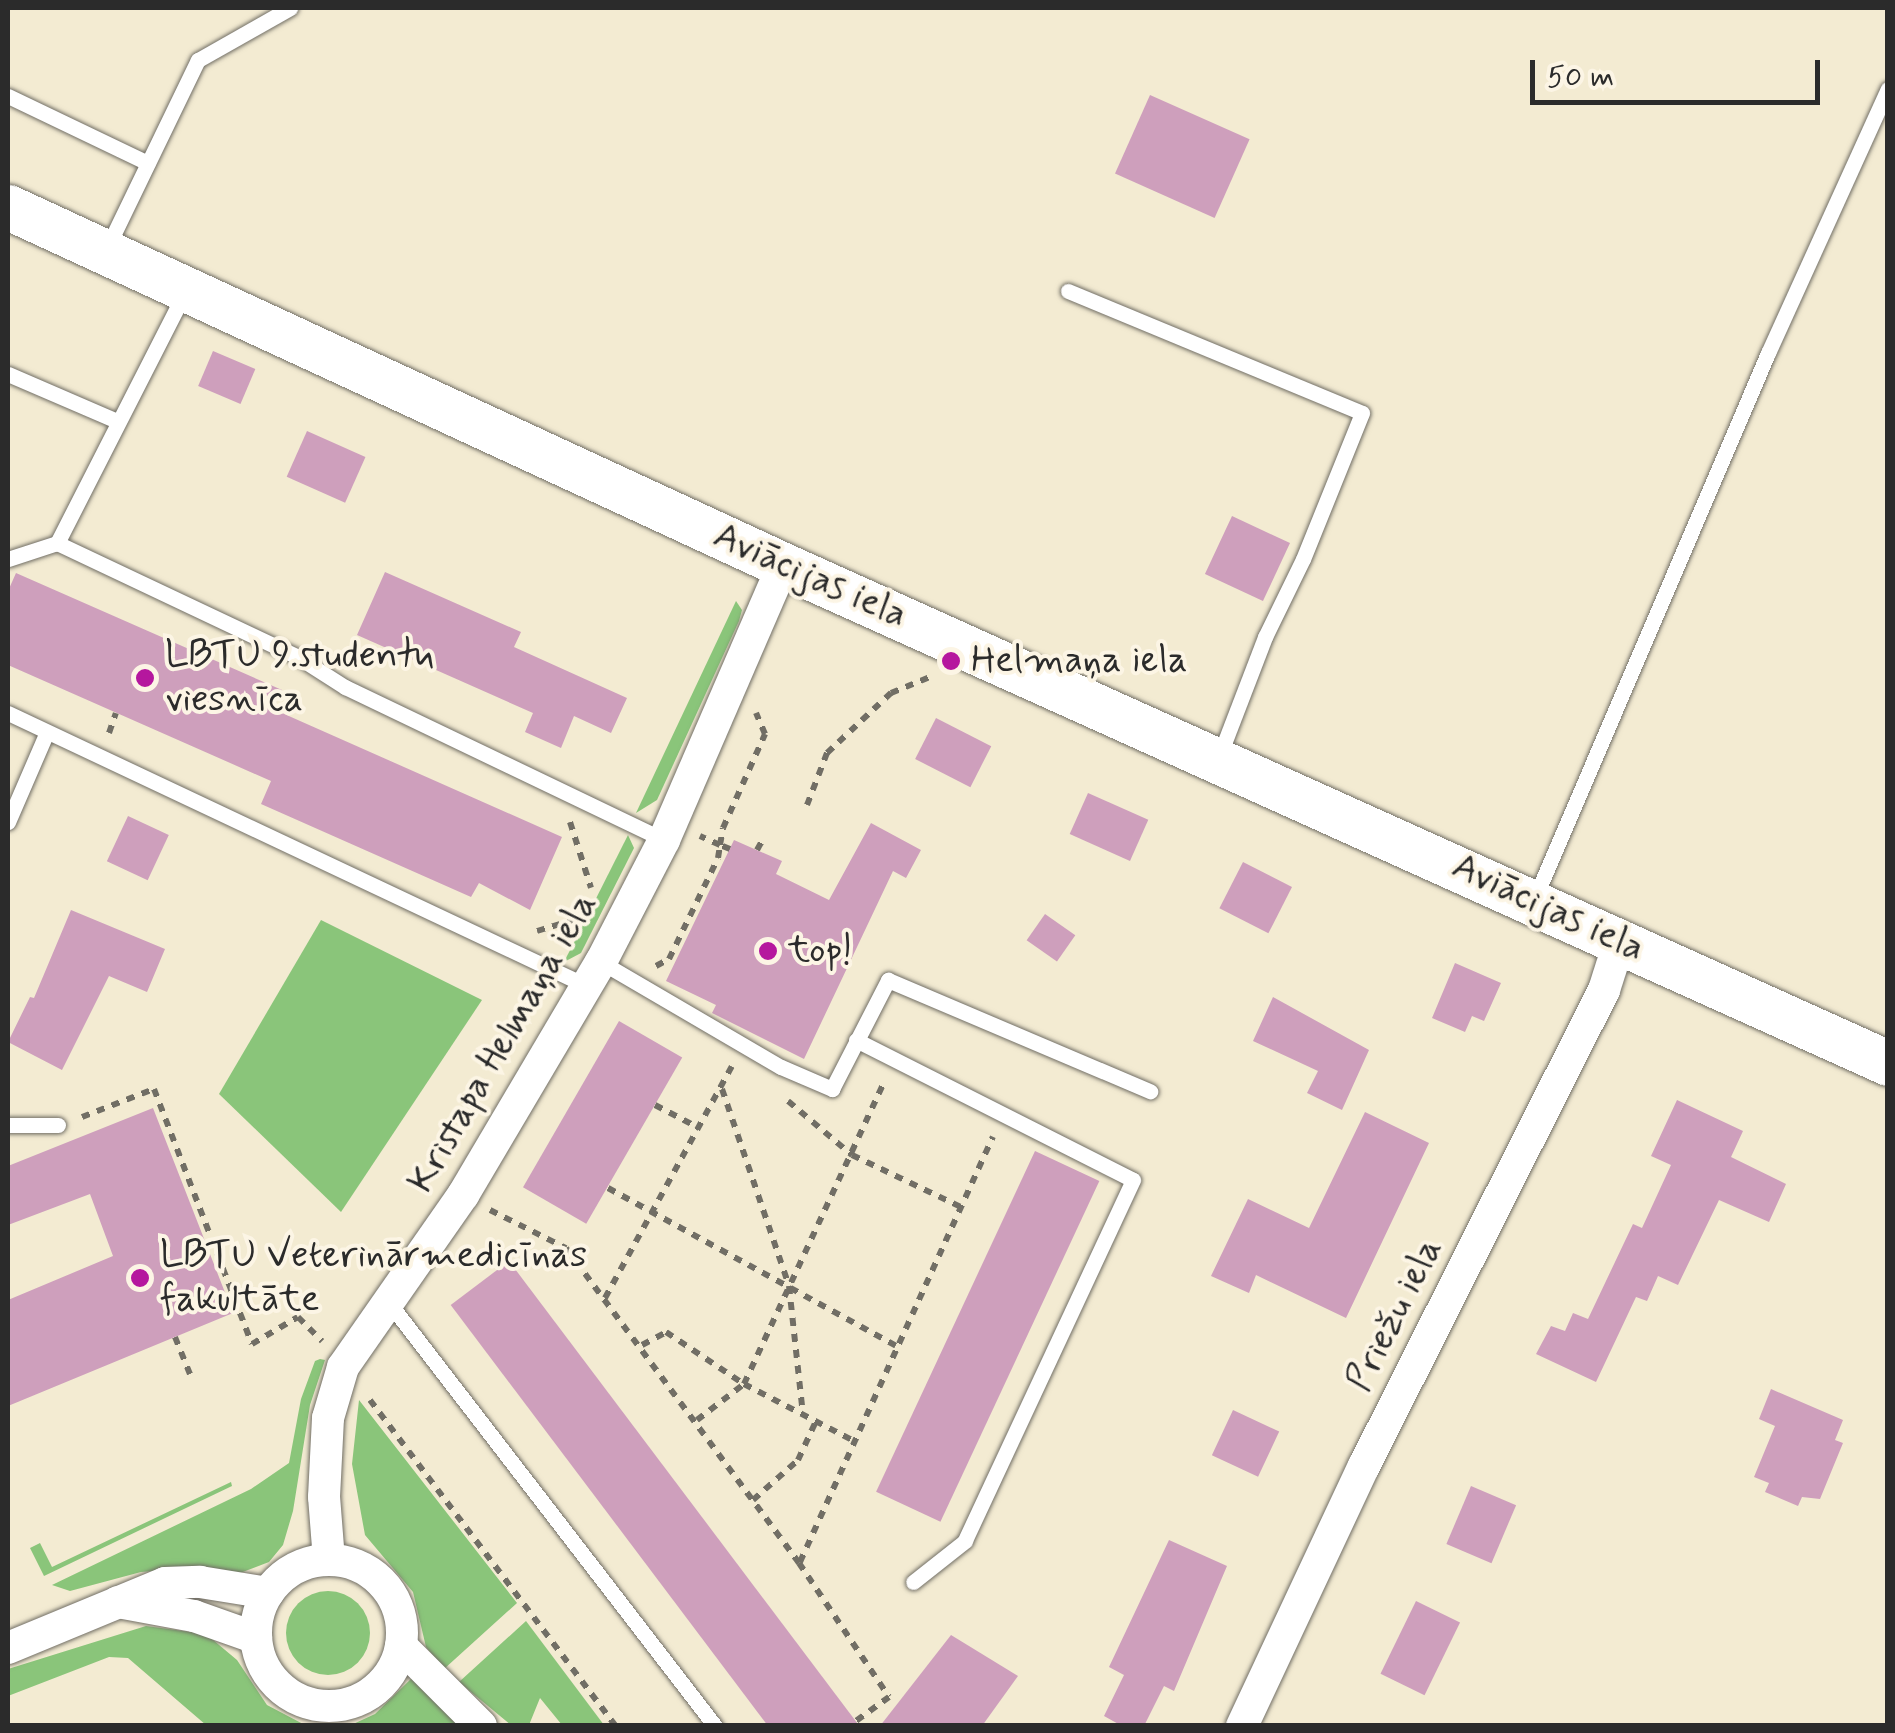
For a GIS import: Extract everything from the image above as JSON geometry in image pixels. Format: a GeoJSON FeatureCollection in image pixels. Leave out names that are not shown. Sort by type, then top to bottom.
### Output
{"type":"FeatureCollection","features":[{"type":"Feature","properties":{"kind":"main road","name":"Aviācijas iela"},"geometry":{"type":"LineString","coordinates":[[8,207],[782,565],[1534,900],[1888,1063]]}},
{"type":"Feature","properties":{"kind":"street","name":"Kristapa Helmaņa iela"},"geometry":{"type":"LineString","coordinates":[[329,1560],[324,1497],[328,1418],[343,1367],[463,1196],[648,890],[668,831],[782,565]]}},
{"type":"Feature","properties":{"kind":"street","name":"Priežu iela"},"geometry":{"type":"LineString","coordinates":[[1242,1726],[1364,1466],[1604,990],[1620,940]]}},
{"type":"Feature","properties":{"kind":"street"},"geometry":{"type":"LineString","coordinates":[[329,1560],[354,1564],[384,1586],[402,1620],[402,1646],[392,1672],[372,1693],[325,1716],[288,1695],[265,1670],[256,1638],[258,1614],[268,1593],[284,1575],[305,1564],[329,1560]]}},
{"type":"Feature","properties":{"kind":"street"},"geometry":{"type":"LineString","coordinates":[[8,1648],[165,1583],[200,1582],[268,1593]]}},
{"type":"Feature","properties":{"kind":"street"},"geometry":{"type":"LineString","coordinates":[[118,1602],[226,1624],[256,1638]]}},
{"type":"Feature","properties":{"kind":"street"},"geometry":{"type":"LineString","coordinates":[[402,1646],[481,1726]]}},
{"type":"Feature","properties":{"kind":"lane"},"geometry":{"type":"LineString","coordinates":[[105,252],[198,60],[290,8]]}},
{"type":"Feature","properties":{"kind":"lane"},"geometry":{"type":"LineString","coordinates":[[1534,900],[1768,353],[1888,89]]}},
{"type":"Feature","properties":{"kind":"lane"},"geometry":{"type":"LineString","coordinates":[[8,96],[148,163]]}},
{"type":"Feature","properties":{"kind":"lane"},"geometry":{"type":"LineString","coordinates":[[57,544],[186,289]]}},
{"type":"Feature","properties":{"kind":"lane"},"geometry":{"type":"LineString","coordinates":[[1068,291],[1362,413],[1303,559],[1265,637],[1218,759]]}},
{"type":"Feature","properties":{"kind":"lane"},"geometry":{"type":"LineString","coordinates":[[8,374],[118,420]]}},
{"type":"Feature","properties":{"kind":"lane"},"geometry":{"type":"LineString","coordinates":[[8,560],[57,544],[298,657],[345,687],[560,790],[668,831]]}},
{"type":"Feature","properties":{"kind":"lane"},"geometry":{"type":"LineString","coordinates":[[8,714],[594,974],[630,981],[781,1067],[832,1089],[888,980],[1150,1091]]}},
{"type":"Feature","properties":{"kind":"lane"},"geometry":{"type":"LineString","coordinates":[[8,822],[47,732]]}},
{"type":"Feature","properties":{"kind":"lane"},"geometry":{"type":"LineString","coordinates":[[856,1040],[1132,1180],[965,1541],[914,1582]]}},
{"type":"Feature","properties":{"kind":"lane"},"geometry":{"type":"LineString","coordinates":[[8,1125],[58,1125]]}},
{"type":"Feature","properties":{"kind":"lane"},"geometry":{"type":"LineString","coordinates":[[390,1304],[715,1726]]}},
{"type":"Feature","properties":{"kind":"path"},"geometry":{"type":"LineString","coordinates":[[807,805],[827,752],[892,693],[941,673]]}},
{"type":"Feature","properties":{"kind":"path"},"geometry":{"type":"LineString","coordinates":[[630,981],[669,959],[720,845],[765,734],[750,701]]}},
{"type":"Feature","properties":{"kind":"path"},"geometry":{"type":"LineString","coordinates":[[108,734],[116,713]]}},
{"type":"Feature","properties":{"kind":"path"},"geometry":{"type":"LineString","coordinates":[[560,790],[590,888]]}},
{"type":"Feature","properties":{"kind":"path"},"geometry":{"type":"LineString","coordinates":[[668,831],[730,849]]}},
{"type":"Feature","properties":{"kind":"path"},"geometry":{"type":"LineString","coordinates":[[758,850],[762,841]]}},
{"type":"Feature","properties":{"kind":"path"},"geometry":{"type":"LineString","coordinates":[[605,1298],[722,1089],[742,1044]]}},
{"type":"Feature","properties":{"kind":"path"},"geometry":{"type":"LineString","coordinates":[[697,1420],[744,1384],[895,1059]]}},
{"type":"Feature","properties":{"kind":"path"},"geometry":{"type":"LineString","coordinates":[[781,1067],[785,1098],[852,1155],[961,1207]]}},
{"type":"Feature","properties":{"kind":"path"},"geometry":{"type":"LineString","coordinates":[[722,1089],[790,1286],[803,1414]]}},
{"type":"Feature","properties":{"kind":"path"},"geometry":{"type":"LineString","coordinates":[[58,1125],[154,1090],[252,1344],[298,1317],[329,1349]]}},
{"type":"Feature","properties":{"kind":"path"},"geometry":{"type":"LineString","coordinates":[[655,1105],[699,1128]]}},
{"type":"Feature","properties":{"kind":"path"},"geometry":{"type":"LineString","coordinates":[[799,1563],[1004,1114]]}},
{"type":"Feature","properties":{"kind":"path"},"geometry":{"type":"LineString","coordinates":[[608,1188],[896,1346]]}},
{"type":"Feature","properties":{"kind":"path"},"geometry":{"type":"LineString","coordinates":[[463,1196],[566,1248],[697,1420],[888,1697],[849,1726]]}},
{"type":"Feature","properties":{"kind":"path"},"geometry":{"type":"LineString","coordinates":[[642,1345],[666,1332],[744,1384],[852,1440]]}},
{"type":"Feature","properties":{"kind":"path"},"geometry":{"type":"LineString","coordinates":[[175,1336],[190,1374]]}},
{"type":"Feature","properties":{"kind":"path"},"geometry":{"type":"LineString","coordinates":[[364,1391],[616,1726]]}},
{"type":"Feature","properties":{"kind":"path"},"geometry":{"type":"LineString","coordinates":[[753,1500],[798,1460],[816,1421]]}},
{"type":"Feature","properties":{"kind":"green space"},"geometry":{"type":"Polygon","coordinates":[[[736,601],[742,610],[739,621],[657,800],[636,813],[736,601]]]}},
{"type":"Feature","properties":{"kind":"green space"},"geometry":{"type":"Polygon","coordinates":[[[628,835],[634,848],[581,953],[564,962],[628,835]]]}},
{"type":"Feature","properties":{"kind":"green space"},"geometry":{"type":"Polygon","coordinates":[[[321,920],[482,1000],[341,1212],[219,1094],[321,920]]]}},
{"type":"Feature","properties":{"kind":"green space"},"geometry":{"type":"Polygon","coordinates":[[[325,1360],[310,1405],[293,1511],[283,1545],[269,1562],[240,1573],[179,1569],[141,1572],[70,1591],[52,1585],[251,1489],[289,1463],[301,1399],[315,1361],[325,1360]]]}},
{"type":"Feature","properties":{"kind":"green space"},"geometry":{"type":"Polygon","coordinates":[[[359,1400],[517,1603],[444,1669],[426,1647],[413,1592],[365,1535],[352,1464],[359,1400]]]}},
{"type":"Feature","properties":{"kind":"green space"},"geometry":{"type":"Polygon","coordinates":[[[231,1482],[232,1486],[44,1576],[30,1548],[40,1543],[52,1567],[231,1482]]]}},
{"type":"Feature","properties":{"kind":"green space"},"geometry":{"type":"Polygon","coordinates":[[[320,1591],[336,1591],[352,1598],[363,1609],[370,1633],[367,1649],[358,1663],[336,1675],[320,1675],[304,1668],[293,1657],[286,1641],[286,1625],[293,1609],[304,1598],[320,1591]]]}},
{"type":"Feature","properties":{"kind":"green space"},"geometry":{"type":"Polygon","coordinates":[[[526,1621],[604,1725],[562,1725],[540,1698],[529,1725],[511,1725],[459,1682],[526,1621]]]}},
{"type":"Feature","properties":{"kind":"green space"},"geometry":{"type":"Polygon","coordinates":[[[146,1626],[206,1634],[237,1660],[267,1705],[305,1725],[206,1725],[128,1658],[109,1657],[8,1696],[8,1669],[146,1626]]]}},
{"type":"Feature","properties":{"kind":"green space"},"geometry":{"type":"Polygon","coordinates":[[[414,1676],[458,1725],[351,1725],[375,1714],[414,1676]]]}},
{"type":"Feature","properties":{"kind":"building"},"geometry":{"type":"Polygon","coordinates":[[[1150,95],[1250,139],[1215,218],[1115,174],[1150,95]]]}},
{"type":"Feature","properties":{"kind":"building"},"geometry":{"type":"Polygon","coordinates":[[[213,351],[255,369],[240,404],[198,386],[213,351]]]}},
{"type":"Feature","properties":{"kind":"building"},"geometry":{"type":"Polygon","coordinates":[[[307,431],[365,457],[345,503],[287,477],[307,431]]]}},
{"type":"Feature","properties":{"kind":"building"},"geometry":{"type":"Polygon","coordinates":[[[1232,516],[1290,543],[1263,601],[1205,574],[1232,516]]]}},
{"type":"Feature","properties":{"kind":"building"},"geometry":{"type":"Polygon","coordinates":[[[385,572],[521,632],[514,647],[627,698],[611,733],[574,716],[561,748],[525,732],[533,713],[357,635],[385,572]]]}},
{"type":"Feature","properties":{"kind":"building"},"geometry":{"type":"Polygon","coordinates":[[[16,573],[282,690],[273,709],[562,837],[530,910],[479,883],[471,897],[261,804],[271,781],[8,665],[8,591],[16,573]]]}},
{"type":"Feature","properties":{"kind":"building"},"geometry":{"type":"Polygon","coordinates":[[[936,718],[991,746],[970,787],[915,759],[936,718]]]}},
{"type":"Feature","properties":{"kind":"building"},"geometry":{"type":"Polygon","coordinates":[[[1088,793],[1148,820],[1130,861],[1070,834],[1088,793]]]}},
{"type":"Feature","properties":{"kind":"building"},"geometry":{"type":"Polygon","coordinates":[[[128,816],[169,835],[148,880],[107,861],[128,816]]]}},
{"type":"Feature","properties":{"kind":"building","name":"top!"},"geometry":{"type":"Polygon","coordinates":[[[871,823],[921,850],[906,878],[893,871],[804,1059],[712,1013],[716,1005],[666,981],[734,840],[782,861],[776,874],[829,900],[871,823]]]}},
{"type":"Feature","properties":{"kind":"building"},"geometry":{"type":"Polygon","coordinates":[[[1243,862],[1292,887],[1268,933],[1219,908],[1243,862]]]}},
{"type":"Feature","properties":{"kind":"building"},"geometry":{"type":"Polygon","coordinates":[[[71,910],[165,949],[147,992],[109,976],[62,1070],[8,1042],[30,997],[34,998],[71,910]]]}},
{"type":"Feature","properties":{"kind":"building"},"geometry":{"type":"Polygon","coordinates":[[[1045,914],[1075,935],[1057,961],[1027,940],[1045,914]]]}},
{"type":"Feature","properties":{"kind":"building"},"geometry":{"type":"Polygon","coordinates":[[[1455,963],[1501,983],[1484,1021],[1472,1016],[1465,1032],[1432,1018],[1455,963]]]}},
{"type":"Feature","properties":{"kind":"building"},"geometry":{"type":"Polygon","coordinates":[[[1273,997],[1369,1050],[1342,1110],[1307,1093],[1318,1071],[1253,1041],[1273,997]]]}},
{"type":"Feature","properties":{"kind":"building"},"geometry":{"type":"Polygon","coordinates":[[[619,1021],[682,1058],[586,1224],[523,1187],[619,1021]]]}},
{"type":"Feature","properties":{"kind":"building"},"geometry":{"type":"Polygon","coordinates":[[[1677,1100],[1743,1131],[1731,1157],[1786,1184],[1769,1222],[1719,1200],[1678,1285],[1658,1276],[1647,1301],[1636,1297],[1596,1382],[1536,1354],[1551,1326],[1565,1331],[1573,1313],[1588,1319],[1633,1224],[1642,1228],[1671,1165],[1651,1156],[1677,1100]]]}},
{"type":"Feature","properties":{"kind":"building","name":"LBTU Veterinārmedicīnas fakultāte"},"geometry":{"type":"Polygon","coordinates":[[[153,1108],[233,1313],[8,1406],[8,1300],[113,1256],[90,1194],[8,1225],[8,1166],[153,1108]]]}},
{"type":"Feature","properties":{"kind":"building"},"geometry":{"type":"Polygon","coordinates":[[[1365,1112],[1429,1143],[1346,1318],[1256,1275],[1249,1293],[1211,1276],[1248,1199],[1309,1228],[1365,1112]]]}},
{"type":"Feature","properties":{"kind":"building"},"geometry":{"type":"Polygon","coordinates":[[[1035,1151],[1099,1181],[940,1522],[876,1492],[1035,1151]]]}},
{"type":"Feature","properties":{"kind":"building"},"geometry":{"type":"Polygon","coordinates":[[[509,1261],[859,1725],[768,1726],[451,1305],[509,1261]]]}},
{"type":"Feature","properties":{"kind":"building"},"geometry":{"type":"Polygon","coordinates":[[[1771,1389],[1843,1420],[1835,1440],[1843,1443],[1820,1499],[1802,1497],[1798,1506],[1765,1492],[1769,1483],[1754,1477],[1775,1426],[1759,1419],[1771,1389]]]}},
{"type":"Feature","properties":{"kind":"building"},"geometry":{"type":"Polygon","coordinates":[[[1233,1410],[1279,1432],[1258,1477],[1212,1455],[1233,1410]]]}},
{"type":"Feature","properties":{"kind":"building"},"geometry":{"type":"Polygon","coordinates":[[[1471,1486],[1516,1505],[1491,1563],[1446,1544],[1471,1486]]]}},
{"type":"Feature","properties":{"kind":"building"},"geometry":{"type":"Polygon","coordinates":[[[1169,1540],[1227,1566],[1174,1691],[1164,1686],[1144,1726],[1122,1726],[1104,1716],[1124,1675],[1109,1667],[1169,1540]]]}},
{"type":"Feature","properties":{"kind":"building"},"geometry":{"type":"Polygon","coordinates":[[[1416,1601],[1460,1622],[1425,1695],[1380,1674],[1416,1601]]]}},
{"type":"Feature","properties":{"kind":"building"},"geometry":{"type":"Polygon","coordinates":[[[951,1635],[1018,1676],[982,1726],[880,1726],[951,1635]]]}},
{"type":"Feature","properties":{"kind":"place","name":"Helmaņa iela"},"geometry":{"type":"Point","coordinates":[951,661]}},
{"type":"Feature","properties":{"kind":"place","name":"LBTU 9.studentu viesnīca"},"geometry":{"type":"Point","coordinates":[145,678]}},
{"type":"Feature","properties":{"kind":"place","name":"top!"},"geometry":{"type":"Point","coordinates":[768,951]}},
{"type":"Feature","properties":{"kind":"place","name":"LBTU Veterinārmedicīnas fakultāte"},"geometry":{"type":"Point","coordinates":[140,1278]}}]}
